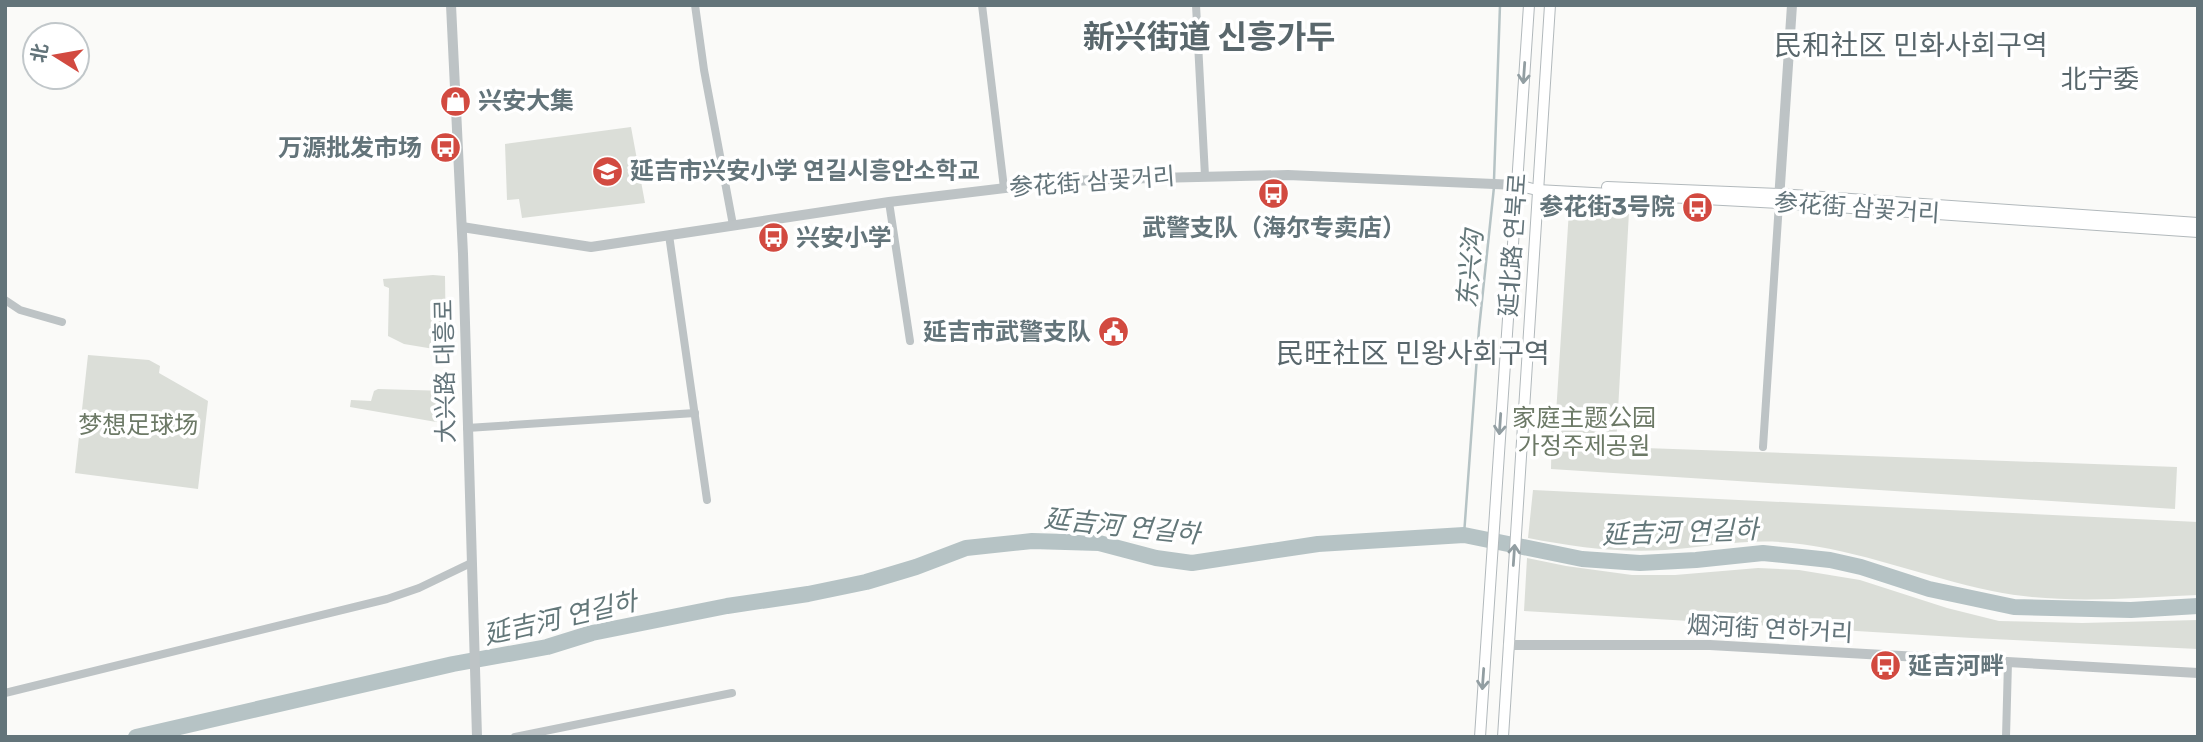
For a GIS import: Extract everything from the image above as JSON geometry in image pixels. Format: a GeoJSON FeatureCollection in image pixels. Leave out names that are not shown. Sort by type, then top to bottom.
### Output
{"type":"FeatureCollection","features":[{"type":"Feature","properties":{"kind":"main road","name":"延北路 연북로"},"geometry":{"type":"LineString","coordinates":[[1480,737],[1529,5]]}},
{"type":"Feature","properties":{"kind":"main road","name":"延北路 연북로"},"geometry":{"type":"LineString","coordinates":[[1503,737],[1550,5]]}},
{"type":"Feature","properties":{"kind":"main road","name":"参花街 삼꽃거리"},"geometry":{"type":"LineString","coordinates":[[1517,185],[2198,223]]}},
{"type":"Feature","properties":{"kind":"main road","name":"参花街 삼꽃거리"},"geometry":{"type":"LineString","coordinates":[[1779,198],[2198,232]]}},
{"type":"Feature","properties":{"kind":"street","name":"大兴路 대흥로"},"geometry":{"type":"LineString","coordinates":[[451,5],[462,227],[477,736]]}},
{"type":"Feature","properties":{"kind":"street"},"geometry":{"type":"LineString","coordinates":[[695,5],[704,70],[733,225]]}},
{"type":"Feature","properties":{"kind":"street"},"geometry":{"type":"LineString","coordinates":[[982,5],[1004,188]]}},
{"type":"Feature","properties":{"kind":"street"},"geometry":{"type":"LineString","coordinates":[[1196,5],[1205,176]]}},
{"type":"Feature","properties":{"kind":"street"},"geometry":{"type":"LineString","coordinates":[[1763,447],[1792,5]]}},
{"type":"Feature","properties":{"kind":"street","name":"参花街 삼꽃거리"},"geometry":{"type":"LineString","coordinates":[[462,227],[576,246],[604,246],[889,202],[1112,178],[1288,175],[1517,185]]}},
{"type":"Feature","properties":{"kind":"street"},"geometry":{"type":"LineString","coordinates":[[889,202],[910,341]]}},
{"type":"Feature","properties":{"kind":"street"},"geometry":{"type":"LineString","coordinates":[[669,235],[707,500]]}},
{"type":"Feature","properties":{"kind":"street"},"geometry":{"type":"LineString","coordinates":[[5,300],[20,310],[62,322]]}},
{"type":"Feature","properties":{"kind":"street"},"geometry":{"type":"LineString","coordinates":[[467,428],[695,413]]}},
{"type":"Feature","properties":{"kind":"street"},"geometry":{"type":"LineString","coordinates":[[5,693],[387,599],[419,588],[471,563]]}},
{"type":"Feature","properties":{"kind":"street","name":"烟河街 연하거리"},"geometry":{"type":"LineString","coordinates":[[1508,645],[1710,645],[2198,673]]}},
{"type":"Feature","properties":{"kind":"street"},"geometry":{"type":"LineString","coordinates":[[2006,737],[2008,662]]}},
{"type":"Feature","properties":{"kind":"street"},"geometry":{"type":"LineString","coordinates":[[515,737],[732,693]]}},
{"type":"Feature","properties":{"kind":"green space"},"geometry":{"type":"Polygon","coordinates":[[[631,127],[645,203],[522,218],[519,199],[507,200],[505,144],[631,127]]]}},
{"type":"Feature","properties":{"kind":"green space","name":"家庭主题公园 가정주제공원"},"geometry":{"type":"Polygon","coordinates":[[[1569,210],[1629,212],[1616,447],[2177,467],[2175,509],[1551,469],[1552,415],[1556,414],[1569,210]]]}},
{"type":"Feature","properties":{"kind":"green space"},"geometry":{"type":"Polygon","coordinates":[[[445,276],[446,351],[404,344],[388,336],[389,288],[384,286],[383,279],[445,276]]]}},
{"type":"Feature","properties":{"kind":"green space","name":"梦想足球场"},"geometry":{"type":"Polygon","coordinates":[[[88,355],[149,360],[160,366],[159,373],[208,401],[198,489],[75,473],[88,355]]]}},
{"type":"Feature","properties":{"kind":"green space"},"geometry":{"type":"Polygon","coordinates":[[[374,391],[447,391],[447,418],[442,423],[350,407],[351,400],[371,401],[374,391]]]}},
{"type":"Feature","properties":{"kind":"green space"},"geometry":{"type":"Polygon","coordinates":[[[1533,490],[2198,522],[2198,595],[2069,599],[2017,595],[1967,585],[1842,551],[1791,543],[1744,542],[1648,551],[1562,544],[1528,538],[1533,490]]]}},
{"type":"Feature","properties":{"kind":"green space"},"geometry":{"type":"Polygon","coordinates":[[[1527,558],[1632,575],[1675,575],[1758,568],[1799,570],[1860,580],[1947,608],[1999,621],[2082,623],[2198,620],[2198,649],[1524,611],[1527,558]]]}},
{"type":"Feature","properties":{"kind":"waterway","name":"东兴沟"},"geometry":{"type":"LineString","coordinates":[[1494,180],[1500,5]]}},
{"type":"Feature","properties":{"kind":"waterway","name":"东兴沟"},"geometry":{"type":"LineString","coordinates":[[1464,535],[1479,329],[1494,187]]}},
{"type":"Feature","properties":{"kind":"waterway","name":"延吉河 연길하"},"geometry":{"type":"LineString","coordinates":[[136,737],[453,664],[547,647],[592,633],[866,582],[966,548],[1032,541],[1099,543],[1156,558],[1192,563],[1318,544],[1464,535],[1582,559],[1640,563],[1763,553],[1830,560],[1929,589],[2014,607],[2131,610],[2198,606]]}},
{"type":"Feature","properties":{"kind":"place","name":"兴安大集"},"geometry":{"type":"Point","coordinates":[455,101]}},
{"type":"Feature","properties":{"kind":"place","name":"万源批发市场"},"geometry":{"type":"Point","coordinates":[445,148]}},
{"type":"Feature","properties":{"kind":"place","name":"延吉市兴安小学 연길시흥안소학교"},"geometry":{"type":"Point","coordinates":[607,171]}},
{"type":"Feature","properties":{"kind":"place","name":"武警支队（海尔专卖店）"},"geometry":{"type":"Point","coordinates":[1274,194]}},
{"type":"Feature","properties":{"kind":"place","name":"参花街3号院"},"geometry":{"type":"Point","coordinates":[1698,207]}},
{"type":"Feature","properties":{"kind":"place","name":"兴安小学"},"geometry":{"type":"Point","coordinates":[773,238]}},
{"type":"Feature","properties":{"kind":"place","name":"延吉市武警支队"},"geometry":{"type":"Point","coordinates":[1114,332]}},
{"type":"Feature","properties":{"kind":"place","name":"延吉河畔"},"geometry":{"type":"Point","coordinates":[1885,666]}},
{"type":"Feature","properties":{"kind":"district","name":"新兴街道 신흥가두"},"geometry":{"type":"Point","coordinates":[1209,37]}},
{"type":"Feature","properties":{"kind":"district","name":"民和社区 민화사회구역"},"geometry":{"type":"Point","coordinates":[1911,45]}},
{"type":"Feature","properties":{"kind":"district","name":"北宁委"},"geometry":{"type":"Point","coordinates":[2100,79]}},
{"type":"Feature","properties":{"kind":"district","name":"民旺社区 민왕사회구역"},"geometry":{"type":"Point","coordinates":[1413,353]}}]}
